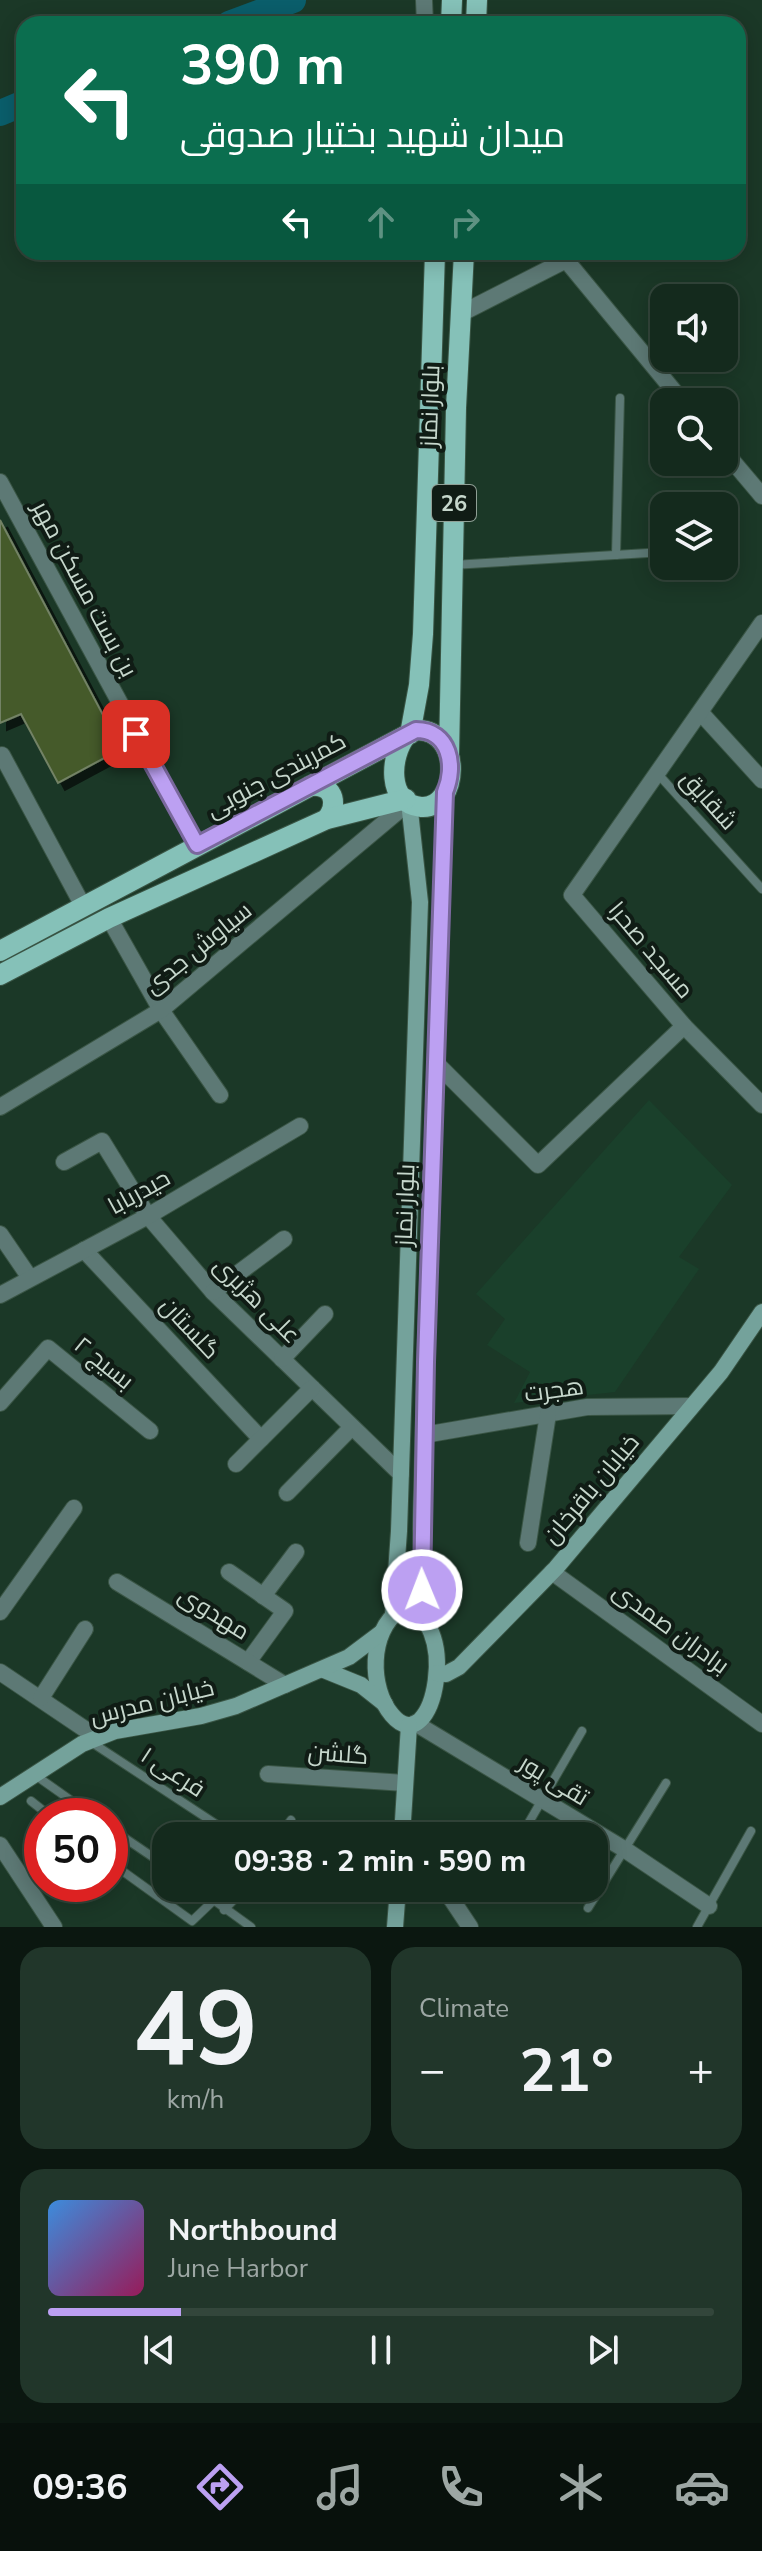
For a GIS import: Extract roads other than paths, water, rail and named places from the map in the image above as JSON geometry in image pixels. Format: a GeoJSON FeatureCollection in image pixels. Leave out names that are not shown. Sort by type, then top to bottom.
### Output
{"type":"FeatureCollection","features":[{"type":"Feature","properties":{"kind":"main road","name":"بلوار نماز"},"geometry":{"type":"LineString","coordinates":[[408,735],[420,675],[435,260]]}},
{"type":"Feature","properties":{"kind":"main road","name":"بلوار نماز"},"geometry":{"type":"LineString","coordinates":[[449,754],[463,260]]}},
{"type":"Feature","properties":{"kind":"main road"},"geometry":{"type":"LineString","coordinates":[[420,675],[434,686],[441,685],[451,676]]}},
{"type":"Feature","properties":{"kind":"main road"},"geometry":{"type":"LineString","coordinates":[[408,735],[416,730],[426,730],[436,735],[449,754]]}},
{"type":"Feature","properties":{"kind":"main road","name":"کمربندی جنوبی"},"geometry":{"type":"LineString","coordinates":[[0,951],[408,735]]}},
{"type":"Feature","properties":{"kind":"main road","name":"26"},"geometry":{"type":"LineString","coordinates":[[408,735],[399,744],[393,769],[395,783],[408,801]]}},
{"type":"Feature","properties":{"kind":"main road","name":"26"},"geometry":{"type":"LineString","coordinates":[[445,792],[450,781],[449,754]]}},
{"type":"Feature","properties":{"kind":"main road"},"geometry":{"type":"LineString","coordinates":[[310,786],[320,785],[329,790],[334,799],[334,809],[327,819]]}},
{"type":"Feature","properties":{"kind":"main road","name":"بلوار نماز"},"geometry":{"type":"LineString","coordinates":[[423,1621],[424,1435],[445,792]]}},
{"type":"Feature","properties":{"kind":"main road"},"geometry":{"type":"LineString","coordinates":[[0,975],[109,918],[327,819],[408,801],[418,807],[428,806],[438,801],[445,792]]}},
{"type":"Feature","properties":{"kind":"main road","name":"بلوار نماز"},"geometry":{"type":"LineString","coordinates":[[393,1615],[401,1474],[420,902],[408,801]]}},
{"type":"Feature","properties":{"kind":"main road"},"geometry":{"type":"LineString","coordinates":[[415,861],[428,846],[436,847],[443,853]]}},
{"type":"Feature","properties":{"kind":"main road","name":"خیابان باقرخان"},"geometry":{"type":"LineString","coordinates":[[437,1673],[446,1674],[459,1667],[552,1572],[721,1372],[761,1314]]}},
{"type":"Feature","properties":{"kind":"main road"},"geometry":{"type":"LineString","coordinates":[[397,1563],[404,1571],[412,1572],[422,1559]]}},
{"type":"Feature","properties":{"kind":"main road"},"geometry":{"type":"LineString","coordinates":[[393,1615],[400,1610],[408,1610],[423,1621]]}},
{"type":"Feature","properties":{"kind":"main road","name":"26"},"geometry":{"type":"LineString","coordinates":[[385,1704],[377,1676],[378,1647],[381,1633],[393,1615]]}},
{"type":"Feature","properties":{"kind":"main road","name":"26"},"geometry":{"type":"LineString","coordinates":[[404,1822],[412,1724],[427,1712],[437,1673],[434,1644],[423,1621]]}},
{"type":"Feature","properties":{"kind":"main road","name":"خیابان مدرس"},"geometry":{"type":"LineString","coordinates":[[2,1792],[115,1731],[201,1716],[236,1706],[324,1670],[349,1657],[381,1633]]}},
{"type":"Feature","properties":{"kind":"main road"},"geometry":{"type":"LineString","coordinates":[[324,1670],[361,1685],[385,1704],[398,1721],[412,1724]]}},
{"type":"Feature","properties":{"kind":"main road"},"geometry":{"type":"LineString","coordinates":[[395,1927],[397,1902]]}},
{"type":"Feature","properties":{"kind":"street"},"geometry":{"type":"LineString","coordinates":[[460,314],[566,260],[671,388]]}},
{"type":"Feature","properties":{"kind":"street"},"geometry":{"type":"LineString","coordinates":[[738,468],[762,496]]}},
{"type":"Feature","properties":{"kind":"street","name":"بن بست مسکن مهر"},"geometry":{"type":"LineString","coordinates":[[0,482],[197,845]]}},
{"type":"Feature","properties":{"kind":"street","name":"مسجد صحرا"},"geometry":{"type":"LineString","coordinates":[[436,1063],[538,1165],[684,1026],[572,895],[762,623]]}},
{"type":"Feature","properties":{"kind":"street"},"geometry":{"type":"LineString","coordinates":[[701,713],[762,780]]}},
{"type":"Feature","properties":{"kind":"street"},"geometry":{"type":"LineString","coordinates":[[2,755],[83,906]]}},
{"type":"Feature","properties":{"kind":"street","name":"سیاوش جدی"},"geometry":{"type":"LineString","coordinates":[[0,1107],[161,1010],[408,801]]}},
{"type":"Feature","properties":{"kind":"street"},"geometry":{"type":"LineString","coordinates":[[109,918],[161,1010],[220,1095]]}},
{"type":"Feature","properties":{"kind":"street"},"geometry":{"type":"LineString","coordinates":[[684,1026],[762,1105]]}},
{"type":"Feature","properties":{"kind":"street","name":"حیدربابا"},"geometry":{"type":"LineString","coordinates":[[0,1295],[148,1216],[300,1126]]}},
{"type":"Feature","properties":{"kind":"street","name":"علی هژبری"},"geometry":{"type":"LineString","coordinates":[[64,1162],[102,1141],[148,1216],[213,1292],[401,1474]]}},
{"type":"Feature","properties":{"kind":"street"},"geometry":{"type":"LineString","coordinates":[[0,1234],[30,1278]]}},
{"type":"Feature","properties":{"kind":"street"},"geometry":{"type":"LineString","coordinates":[[213,1292],[284,1239]]}},
{"type":"Feature","properties":{"kind":"street","name":"گلستان"},"geometry":{"type":"LineString","coordinates":[[84,1250],[261,1439]]}},
{"type":"Feature","properties":{"kind":"street"},"geometry":{"type":"LineString","coordinates":[[282,1359],[325,1314]]}},
{"type":"Feature","properties":{"kind":"street","name":"بسیج ۲"},"geometry":{"type":"LineString","coordinates":[[0,1403],[48,1348],[150,1431]]}},
{"type":"Feature","properties":{"kind":"street"},"geometry":{"type":"LineString","coordinates":[[236,1464],[312,1388]]}},
{"type":"Feature","properties":{"kind":"street","name":"هجرت"},"geometry":{"type":"LineString","coordinates":[[424,1435],[587,1407],[692,1406]]}},
{"type":"Feature","properties":{"kind":"street"},"geometry":{"type":"LineString","coordinates":[[528,1543],[548,1414]]}},
{"type":"Feature","properties":{"kind":"street"},"geometry":{"type":"LineString","coordinates":[[287,1493],[352,1427]]}},
{"type":"Feature","properties":{"kind":"street"},"geometry":{"type":"LineString","coordinates":[[0,1612],[74,1508]]}},
{"type":"Feature","properties":{"kind":"street"},"geometry":{"type":"LineString","coordinates":[[263,1596],[296,1552]]}},
{"type":"Feature","properties":{"kind":"street"},"geometry":{"type":"LineString","coordinates":[[229,1572],[285,1611],[248,1662]]}},
{"type":"Feature","properties":{"kind":"street","name":"برادران صمدی"},"geometry":{"type":"LineString","coordinates":[[552,1572],[762,1724]]}},
{"type":"Feature","properties":{"kind":"street","name":"مهدوی"},"geometry":{"type":"LineString","coordinates":[[117,1582],[285,1685]]}},
{"type":"Feature","properties":{"kind":"street"},"geometry":{"type":"LineString","coordinates":[[41,1698],[85,1629]]}},
{"type":"Feature","properties":{"kind":"street"},"geometry":{"type":"LineString","coordinates":[[0,1672],[41,1698],[94,1740]]}},
{"type":"Feature","properties":{"kind":"street","name":"تقی پور"},"geometry":{"type":"LineString","coordinates":[[412,1724],[624,1849],[709,1906]]}},
{"type":"Feature","properties":{"kind":"street","name":"گلشن"},"geometry":{"type":"LineString","coordinates":[[268,1774],[405,1783]]}},
{"type":"Feature","properties":{"kind":"street"},"geometry":{"type":"LineString","coordinates":[[0,1845],[54,1927]]}},
{"type":"Feature","properties":{"kind":"street"},"geometry":{"type":"LineString","coordinates":[[453,1902],[470,1927]]}},
{"type":"Feature","properties":{"kind":"lane"},"geometry":{"type":"LineString","coordinates":[[616,555],[620,398]]}},
{"type":"Feature","properties":{"kind":"lane"},"geometry":{"type":"LineString","coordinates":[[453,565],[650,553]]}},
{"type":"Feature","properties":{"kind":"lane","name":"شقایق"},"geometry":{"type":"LineString","coordinates":[[658,774],[762,889]]}},
{"type":"Feature","properties":{"kind":"lane"},"geometry":{"type":"LineString","coordinates":[[530,1822],[582,1731]]}},
{"type":"Feature","properties":{"kind":"lane","name":"فرعی ۱"},"geometry":{"type":"LineString","coordinates":[[94,1740],[214,1822]]}},
{"type":"Feature","properties":{"kind":"lane"},"geometry":{"type":"LineString","coordinates":[[35,1775],[68,1798]]}},
{"type":"Feature","properties":{"kind":"lane"},"geometry":{"type":"LineString","coordinates":[[588,1908],[666,1783]]}},
{"type":"Feature","properties":{"kind":"lane"},"geometry":{"type":"LineString","coordinates":[[697,1927],[751,1831]]}},
{"type":"Feature","properties":{"kind":"lane"},"geometry":{"type":"LineString","coordinates":[[128,1840],[152,1856]]}},
{"type":"Feature","properties":{"kind":"lane"},"geometry":{"type":"LineString","coordinates":[[128,1875],[152,1892]]}},
{"type":"Feature","properties":{"kind":"lane"},"geometry":{"type":"LineString","coordinates":[[166,1902],[192,1921],[212,1902]]}},
{"type":"Feature","properties":{"kind":"lane"},"geometry":{"type":"LineString","coordinates":[[214,1902],[251,1927]]}},
{"type":"Feature","properties":{"kind":"lane"},"geometry":{"type":"LineString","coordinates":[[224,1910],[232,1902]]}},
{"type":"Feature","properties":{"kind":"waterway"},"geometry":{"type":"LineString","coordinates":[[250,16],[293,0]]}},
{"type":"Feature","properties":{"kind":"waterway"},"geometry":{"type":"LineString","coordinates":[[0,113],[16,106]]}}]}
